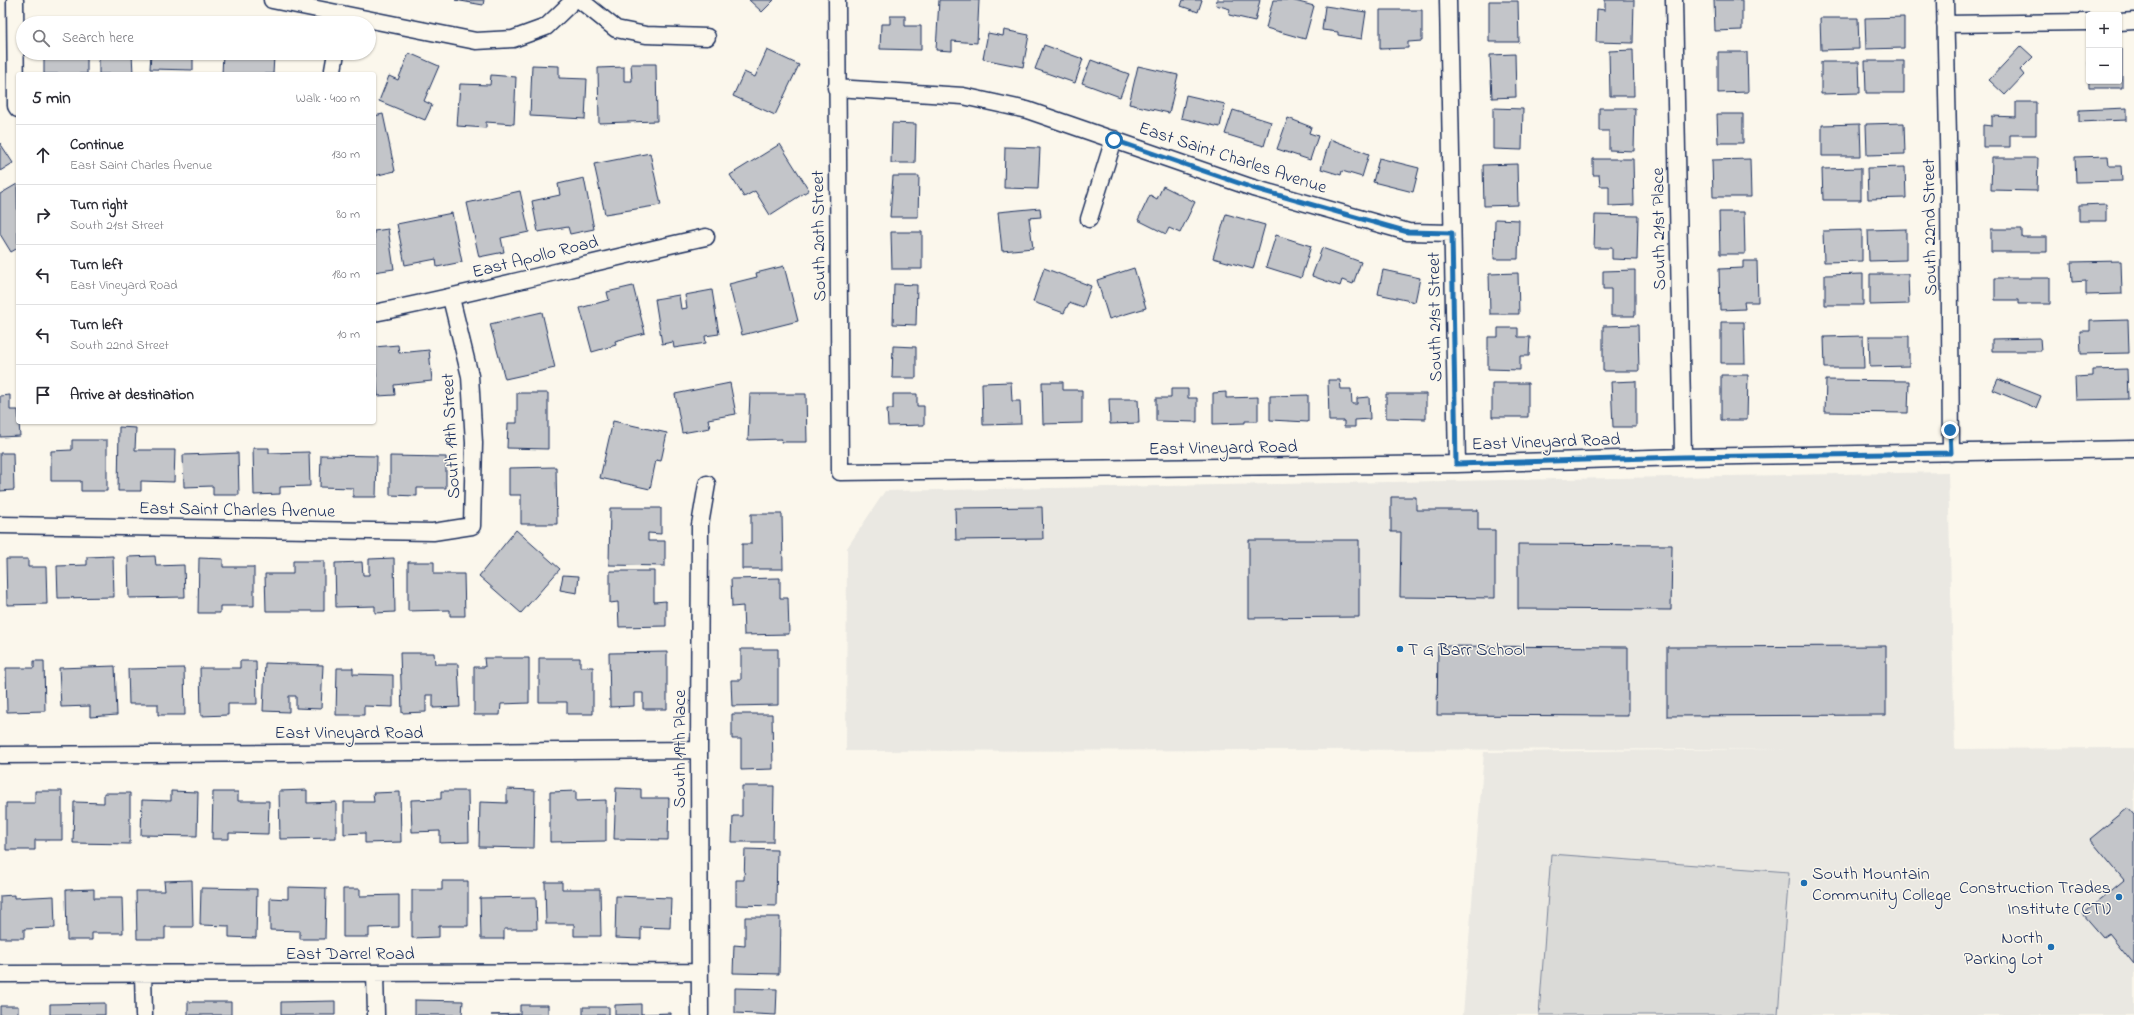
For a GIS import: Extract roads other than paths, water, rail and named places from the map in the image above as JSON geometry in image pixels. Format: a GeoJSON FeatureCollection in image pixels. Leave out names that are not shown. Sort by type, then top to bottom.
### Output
{"type":"FeatureCollection","features":[{"type":"Feature","properties":{"kind":"street"},"geometry":{"type":"LineString","coordinates":[[15,0],[16,106]]}},
{"type":"Feature","properties":{"kind":"street"},"geometry":{"type":"LineString","coordinates":[[272,0],[335,16]]}},
{"type":"Feature","properties":{"kind":"street"},"geometry":{"type":"LineString","coordinates":[[376,24],[476,41],[506,40],[546,28],[574,0]]}},
{"type":"Feature","properties":{"kind":"street"},"geometry":{"type":"LineString","coordinates":[[580,0],[616,29],[646,35],[707,37]]}},
{"type":"Feature","properties":{"kind":"street","name":"South 20th Street"},"geometry":{"type":"LineString","coordinates":[[837,0],[836,88],[840,472]]}},
{"type":"Feature","properties":{"kind":"street","name":"South 21st Street"},"geometry":{"type":"LineString","coordinates":[[1448,0],[1456,464]]}},
{"type":"Feature","properties":{"kind":"street","name":"South 21st Place"},"geometry":{"type":"LineString","coordinates":[[1674,0],[1682,457]]}},
{"type":"Feature","properties":{"kind":"street","name":"South 22nd Street"},"geometry":{"type":"LineString","coordinates":[[1945,0],[1949,184],[1951,453]]}},
{"type":"Feature","properties":{"kind":"street"},"geometry":{"type":"LineString","coordinates":[[2122,22],[2134,21]]}},
{"type":"Feature","properties":{"kind":"street"},"geometry":{"type":"LineString","coordinates":[[1945,24],[2086,22]]}},
{"type":"Feature","properties":{"kind":"street"},"geometry":{"type":"LineString","coordinates":[[333,70],[335,60]]}},
{"type":"Feature","properties":{"kind":"street","name":"East Saint Charles Avenue"},"geometry":{"type":"LineString","coordinates":[[836,88],[962,96],[1027,110],[1253,188],[1408,232],[1452,233]]}},
{"type":"Feature","properties":{"kind":"street"},"geometry":{"type":"LineString","coordinates":[[1089,219],[1114,140]]}},
{"type":"Feature","properties":{"kind":"street","name":"East Apollo Road"},"geometry":{"type":"LineString","coordinates":[[376,312],[451,298],[605,259],[706,237]]}},
{"type":"Feature","properties":{"kind":"street","name":"South 19th Street"},"geometry":{"type":"LineString","coordinates":[[451,298],[470,376],[474,443],[472,526]]}},
{"type":"Feature","properties":{"kind":"street","name":"East Vineyard Road"},"geometry":{"type":"LineString","coordinates":[[840,472],[1456,464],[1682,457],[2134,449]]}},
{"type":"Feature","properties":{"kind":"street","name":"South 19th Place"},"geometry":{"type":"LineString","coordinates":[[700,1015],[700,525],[707,484]]}},
{"type":"Feature","properties":{"kind":"street","name":"East Saint Charles Avenue"},"geometry":{"type":"LineString","coordinates":[[0,525],[433,532],[472,526]]}},
{"type":"Feature","properties":{"kind":"street","name":"East Vineyard Road"},"geometry":{"type":"LineString","coordinates":[[0,755],[699,750]]}},
{"type":"Feature","properties":{"kind":"street","name":"East Darrel Road"},"geometry":{"type":"LineString","coordinates":[[0,974],[700,972]]}},
{"type":"Feature","properties":{"kind":"street"},"geometry":{"type":"LineString","coordinates":[[143,973],[144,1015]]}},
{"type":"Feature","properties":{"kind":"street"},"geometry":{"type":"LineString","coordinates":[[375,973],[376,1015]]}},
{"type":"Feature","properties":{"kind":"place","name":"T G Barr School"},"geometry":{"type":"Point","coordinates":[1400,649]}},
{"type":"Feature","properties":{"kind":"place","name":"South Mountain Community College"},"geometry":{"type":"Point","coordinates":[1804,883]}},
{"type":"Feature","properties":{"kind":"place","name":"Construction Trades Institute (CTI)"},"geometry":{"type":"Point","coordinates":[2119,897]}},
{"type":"Feature","properties":{"kind":"place","name":"North Parking Lot"},"geometry":{"type":"Point","coordinates":[2051,947]}}]}
